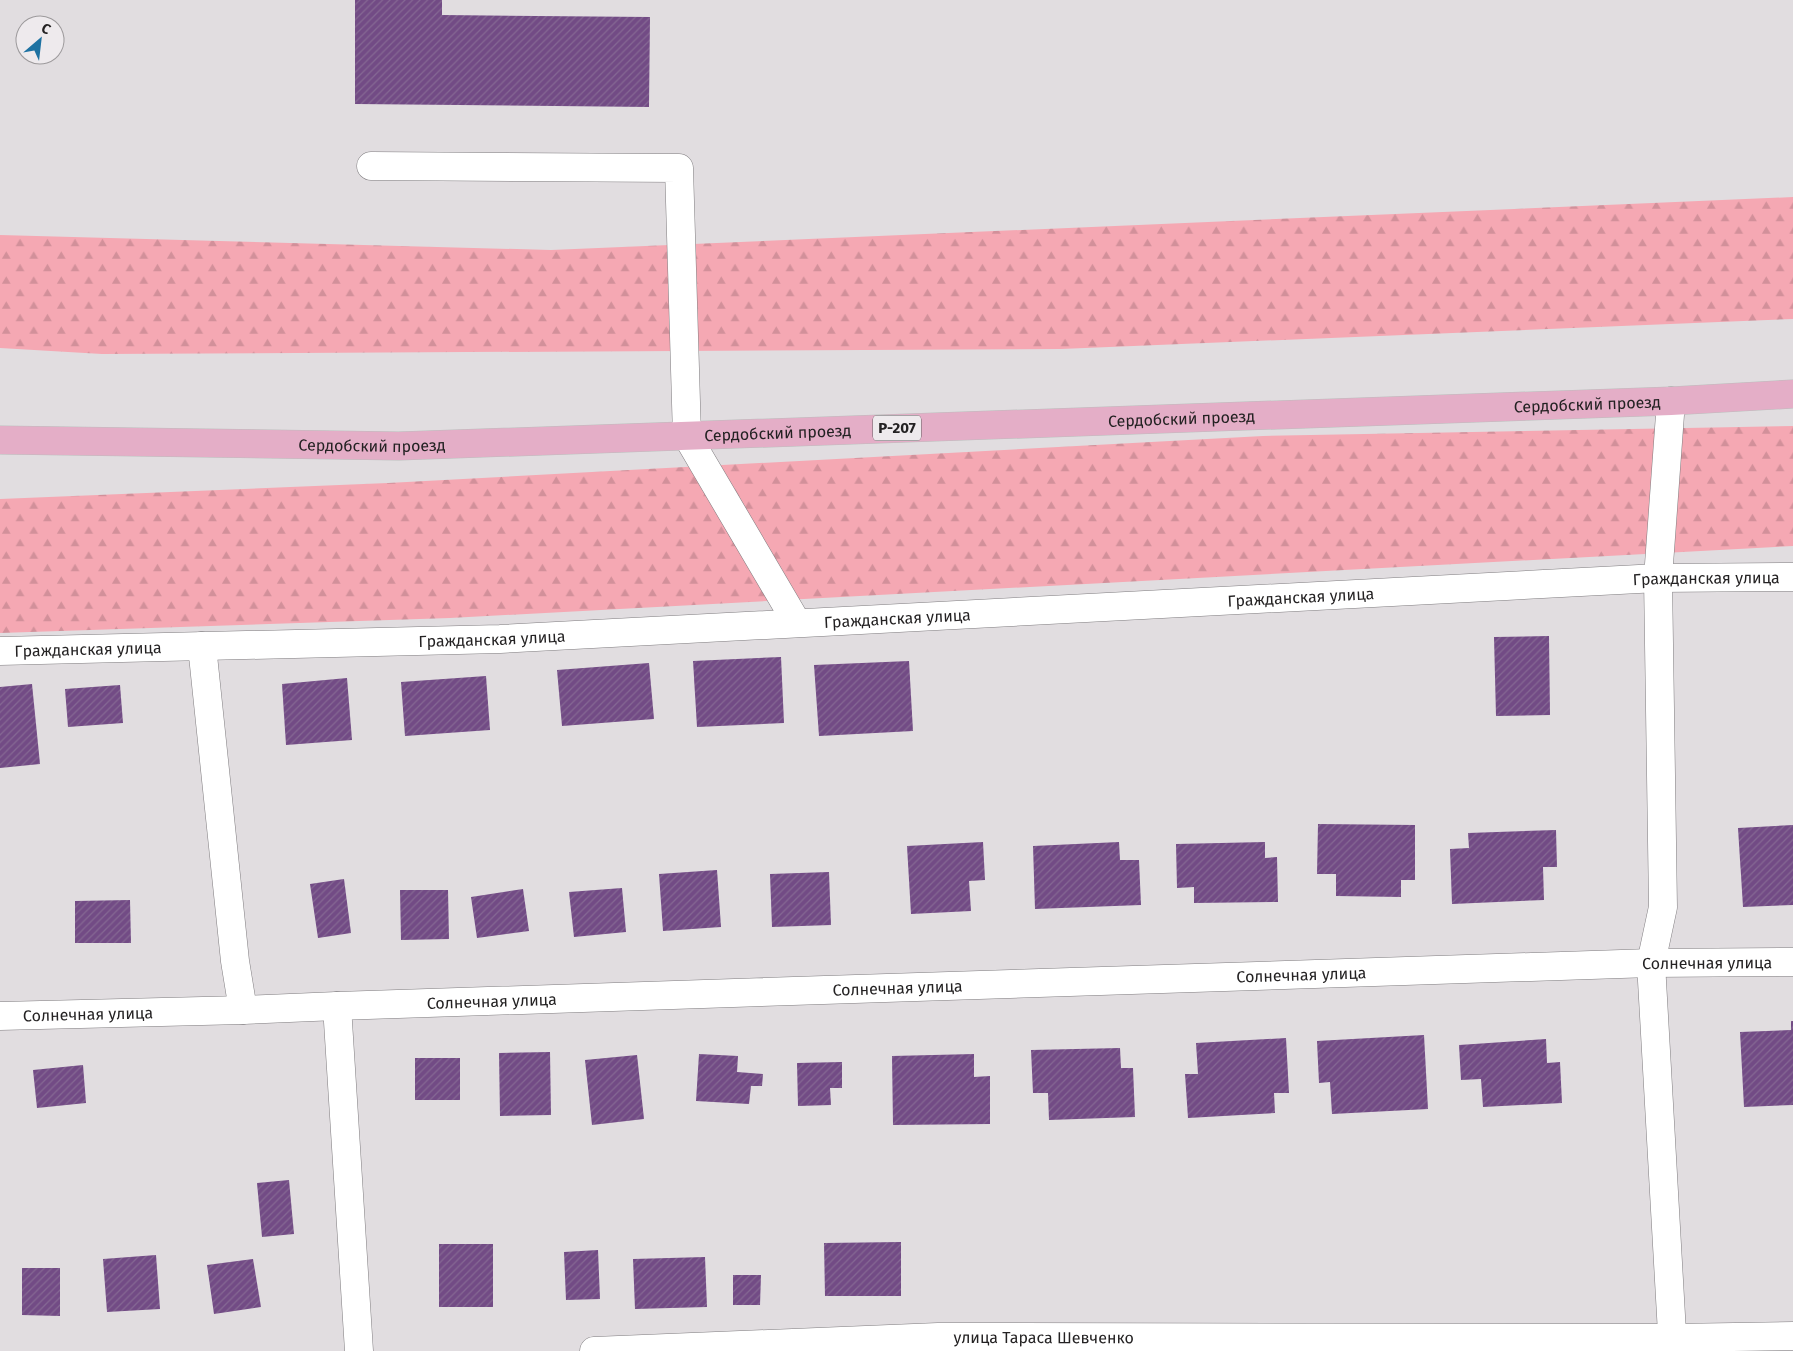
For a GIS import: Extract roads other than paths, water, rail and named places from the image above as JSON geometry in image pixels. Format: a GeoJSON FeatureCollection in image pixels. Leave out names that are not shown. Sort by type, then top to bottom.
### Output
{"type":"FeatureCollection","features":[{"type":"Feature","properties":{"kind":"main road","name":"Сердобский проезд"},"geometry":{"type":"LineString","coordinates":[[0,440],[399,446],[1671,401],[1793,394]]}},
{"type":"Feature","properties":{"kind":"street"},"geometry":{"type":"LineString","coordinates":[[371,166],[679,168],[687,436],[797,623]]}},
{"type":"Feature","properties":{"kind":"street"},"geometry":{"type":"LineString","coordinates":[[1671,401],[1658,578],[1663,907],[1651,963],[1673,1344]]}},
{"type":"Feature","properties":{"kind":"street","name":"Гражданская улица"},"geometry":{"type":"LineString","coordinates":[[0,651],[500,639],[1658,578],[1793,577]]}},
{"type":"Feature","properties":{"kind":"street"},"geometry":{"type":"LineString","coordinates":[[202,646],[235,961],[243,1010]]}},
{"type":"Feature","properties":{"kind":"street","name":"Солнечная улица"},"geometry":{"type":"LineString","coordinates":[[0,1016],[243,1010],[1651,963],[1793,962]]}},
{"type":"Feature","properties":{"kind":"street"},"geometry":{"type":"LineString","coordinates":[[337,1006],[359,1351]]}},
{"type":"Feature","properties":{"kind":"street","name":"улица Тараса Шевченко"},"geometry":{"type":"LineString","coordinates":[[594,1351],[938,1337],[1673,1344],[1793,1336]]}}]}
